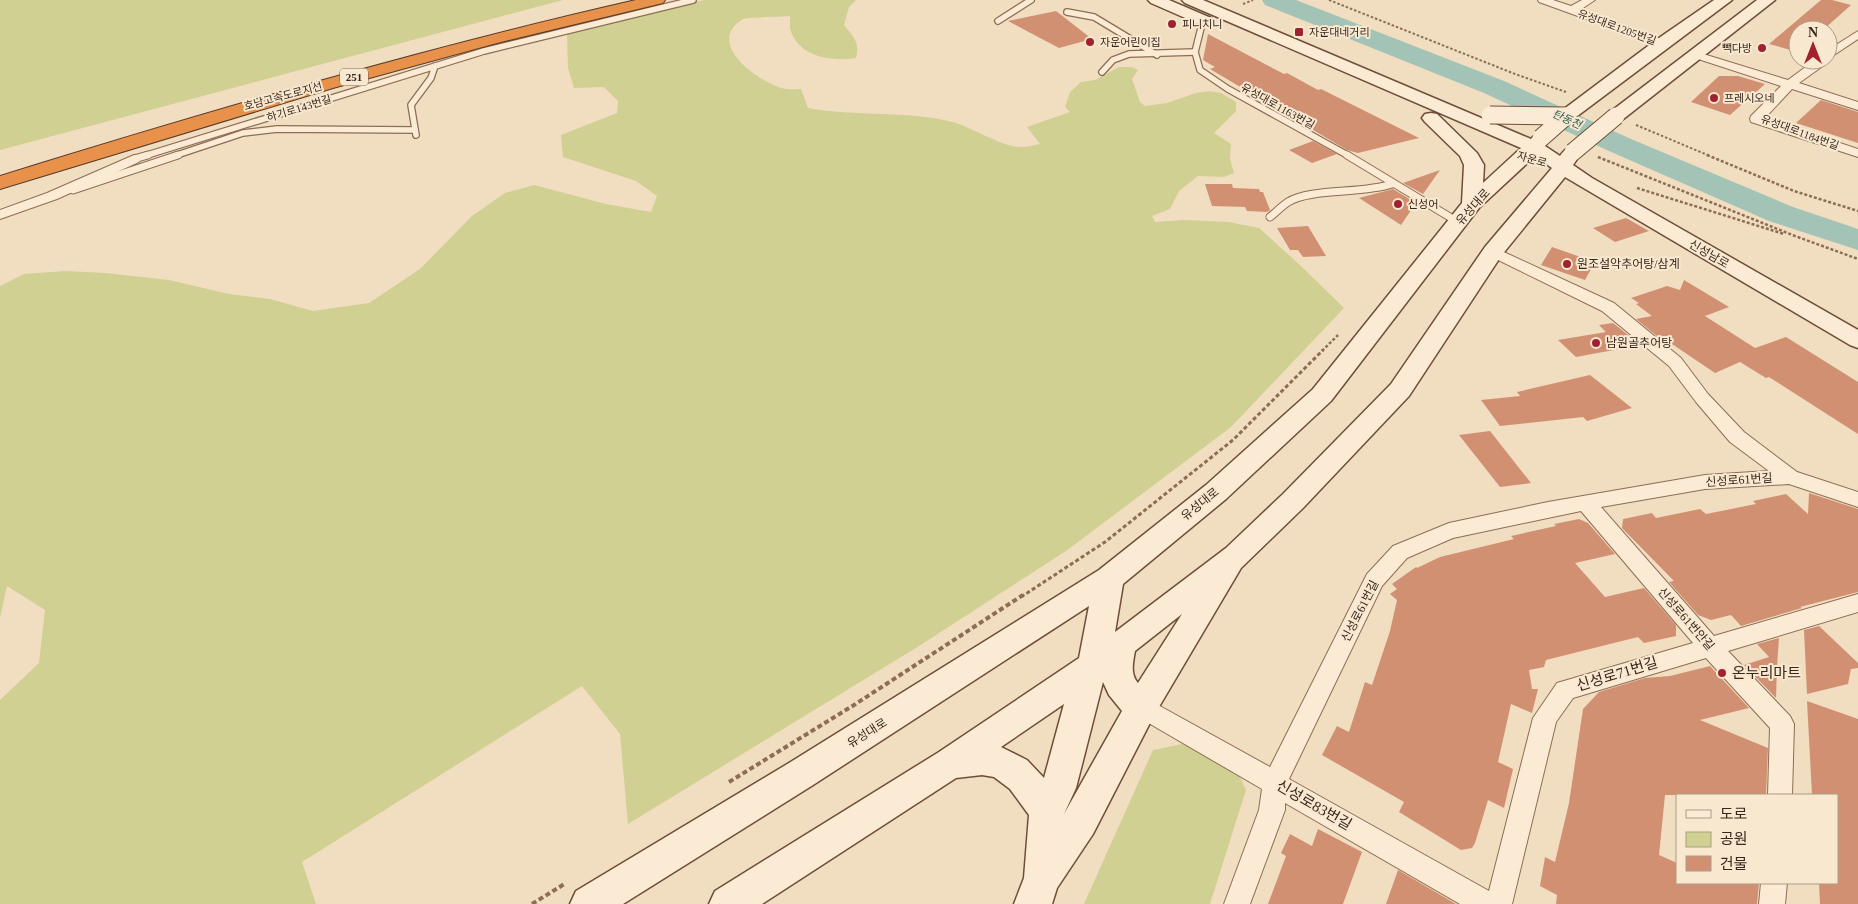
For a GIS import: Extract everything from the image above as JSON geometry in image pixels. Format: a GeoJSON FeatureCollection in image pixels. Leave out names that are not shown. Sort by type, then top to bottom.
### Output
{"type":"FeatureCollection","features":[{"type":"Feature","properties":{"kind":"highway","name":"호남고속도로지선"},"geometry":{"type":"LineString","coordinates":[[0,170],[198,108],[542,17],[614,0]]}},
{"type":"Feature","properties":{"kind":"highway","name":"호남고속도로지선"},"geometry":{"type":"LineString","coordinates":[[0,183],[201,119],[550,24],[657,0]]}},
{"type":"Feature","properties":{"kind":"highway"},"geometry":{"type":"LineString","coordinates":[[82,138],[198,108]]}},
{"type":"Feature","properties":{"kind":"highway"},"geometry":{"type":"LineString","coordinates":[[0,188],[54,166]]}},
{"type":"Feature","properties":{"kind":"main road","name":"자운로"},"geometry":{"type":"LineString","coordinates":[[1156,0],[1431,118],[1567,160]]}},
{"type":"Feature","properties":{"kind":"main road","name":"자운로"},"geometry":{"type":"LineString","coordinates":[[1190,0],[1457,113],[1532,148]]}},
{"type":"Feature","properties":{"kind":"main road","name":"유성대로"},"geometry":{"type":"LineString","coordinates":[[581,891],[826,758],[1109,578],[1216,492],[1322,395],[1465,213],[1566,116],[1662,43],[1724,0]]}},
{"type":"Feature","properties":{"kind":"main road"},"geometry":{"type":"LineString","coordinates":[[728,904],[951,763],[1092,666],[1236,556],[1299,495],[1400,390],[1493,252],[1567,160],[1616,116],[1767,0]]}},
{"type":"Feature","properties":{"kind":"main road"},"geometry":{"type":"LineString","coordinates":[[1457,113],[1566,116]]}},
{"type":"Feature","properties":{"kind":"main road"},"geometry":{"type":"LineString","coordinates":[[1431,118],[1468,153],[1474,165],[1465,213]]}},
{"type":"Feature","properties":{"kind":"main road","name":"신성남로"},"geometry":{"type":"LineString","coordinates":[[1567,160],[1858,340]]}},
{"type":"Feature","properties":{"kind":"main road"},"geometry":{"type":"LineString","coordinates":[[1037,891],[1080,822],[1141,707],[1236,556]]}},
{"type":"Feature","properties":{"kind":"main road"},"geometry":{"type":"LineString","coordinates":[[1037,891],[1046,812],[1059,788],[1081,700],[1092,666],[1109,578]]}},
{"type":"Feature","properties":{"kind":"main road"},"geometry":{"type":"LineString","coordinates":[[1121,642],[1116,674],[1126,695],[1141,707]]}},
{"type":"Feature","properties":{"kind":"main road"},"geometry":{"type":"LineString","coordinates":[[951,763],[986,759],[1012,768],[1032,789],[1046,812]]}},
{"type":"Feature","properties":{"kind":"street","name":"유성대로1205번길"},"geometry":{"type":"LineString","coordinates":[[1543,0],[1662,43]]}},
{"type":"Feature","properties":{"kind":"street","name":"유성대로1205번길"},"geometry":{"type":"LineString","coordinates":[[1572,10],[1590,0]]}},
{"type":"Feature","properties":{"kind":"street"},"geometry":{"type":"LineString","coordinates":[[1838,49],[1858,34]]}},
{"type":"Feature","properties":{"kind":"street"},"geometry":{"type":"LineString","coordinates":[[1696,55],[1858,106]]}},
{"type":"Feature","properties":{"kind":"street","name":"유성대로1184번길"},"geometry":{"type":"LineString","coordinates":[[1809,70],[1790,84],[1756,119],[1858,153]]}},
{"type":"Feature","properties":{"kind":"street","name":"하기로143번길"},"geometry":{"type":"LineString","coordinates":[[0,215],[52,196],[134,159]]}},
{"type":"Feature","properties":{"kind":"street","name":"신성로61번길"},"geometry":{"type":"LineString","coordinates":[[1493,252],[1608,307],[1674,362],[1702,398],[1737,437],[1790,477],[1858,500]]}},
{"type":"Feature","properties":{"kind":"street","name":"신성로61번길"},"geometry":{"type":"LineString","coordinates":[[1237,904],[1272,810],[1275,782],[1374,580],[1400,552],[1449,531],[1586,503],[1705,482],[1790,477]]}},
{"type":"Feature","properties":{"kind":"street","name":"신성로61번안길"},"geometry":{"type":"LineString","coordinates":[[1586,503],[1709,646],[1782,724],[1780,794]]}},
{"type":"Feature","properties":{"kind":"street","name":"신성로71번길"},"geometry":{"type":"LineString","coordinates":[[1499,904],[1545,718],[1565,690],[1858,603]]}},
{"type":"Feature","properties":{"kind":"street","name":"신성로83번길"},"geometry":{"type":"LineString","coordinates":[[1141,707],[1486,904]]}},
{"type":"Feature","properties":{"kind":"street"},"geometry":{"type":"LineString","coordinates":[[1772,904],[1774,884]]}},
{"type":"Feature","properties":{"kind":"lane","name":"하기로143번길"},"geometry":{"type":"LineString","coordinates":[[134,159],[435,66],[548,34],[693,0]]}},
{"type":"Feature","properties":{"kind":"lane"},"geometry":{"type":"LineString","coordinates":[[998,21],[1031,0]]}},
{"type":"Feature","properties":{"kind":"lane"},"geometry":{"type":"LineString","coordinates":[[1066,12],[1094,17],[1157,55]]}},
{"type":"Feature","properties":{"kind":"lane"},"geometry":{"type":"LineString","coordinates":[[1102,72],[1113,60],[1129,54],[1157,55],[1195,52],[1202,20]]}},
{"type":"Feature","properties":{"kind":"lane","name":"유성대로1163번길"},"geometry":{"type":"LineString","coordinates":[[1195,52],[1200,70],[1228,89],[1351,157],[1392,184],[1465,213]]}},
{"type":"Feature","properties":{"kind":"lane"},"geometry":{"type":"LineString","coordinates":[[52,196],[243,133],[277,129],[416,133],[411,105],[431,78],[435,66]]}},
{"type":"Feature","properties":{"kind":"lane"},"geometry":{"type":"LineString","coordinates":[[1270,217],[1289,201],[1306,195],[1376,189],[1392,184]]}},
{"type":"Feature","properties":{"kind":"path"},"geometry":{"type":"LineString","coordinates":[[1329,0],[1515,74],[1566,92]]}},
{"type":"Feature","properties":{"kind":"path"},"geometry":{"type":"LineString","coordinates":[[1636,125],[1794,191],[1858,211]]}},
{"type":"Feature","properties":{"kind":"path"},"geometry":{"type":"LineString","coordinates":[[1595,156],[1858,260]]}},
{"type":"Feature","properties":{"kind":"path"},"geometry":{"type":"LineString","coordinates":[[1634,188],[1696,205],[1766,229],[1795,236]]}},
{"type":"Feature","properties":{"kind":"path"},"geometry":{"type":"LineString","coordinates":[[727,784],[854,705],[1105,542],[1233,440],[1344,329]]}},
{"type":"Feature","properties":{"kind":"path"},"geometry":{"type":"LineString","coordinates":[[532,904],[581,891]]}},
{"type":"Feature","properties":{"kind":"green space"},"geometry":{"type":"Polygon","coordinates":[[[0,0],[563,0],[0,150],[0,0]]]}},
{"type":"Feature","properties":{"kind":"green space"},"geometry":{"type":"Polygon","coordinates":[[[704,0],[856,0],[849,7],[844,25],[857,44],[856,58],[826,58],[808,51],[794,38],[790,28],[790,16],[743,19],[732,29],[729,39],[732,50],[750,71],[775,86],[786,89],[801,89],[808,108],[938,119],[956,123],[997,141],[1014,146],[1023,147],[1040,144],[1027,127],[1070,112],[1065,107],[1070,92],[1081,82],[1095,80],[1119,67],[1132,67],[1138,70],[1132,79],[1140,102],[1145,106],[1167,103],[1196,93],[1210,91],[1221,93],[1236,102],[1236,111],[1214,133],[1231,144],[1230,159],[1234,173],[1224,177],[1198,176],[1179,191],[1170,209],[1152,216],[1155,222],[1185,220],[1229,222],[1259,228],[1344,308],[1231,427],[1066,551],[919,646],[628,824],[620,734],[582,686],[302,862],[316,904],[0,904],[0,700],[39,663],[45,610],[7,586],[0,618],[0,286],[24,274],[66,271],[105,273],[169,280],[229,294],[270,299],[313,311],[369,303],[420,269],[472,216],[505,193],[534,185],[606,204],[651,212],[657,196],[636,181],[563,157],[561,135],[617,113],[618,101],[604,87],[574,88],[568,68],[567,34],[704,0]]]}},
{"type":"Feature","properties":{"kind":"green space"},"geometry":{"type":"Polygon","coordinates":[[[1188,743],[1238,773],[1246,790],[1210,904],[1084,904],[1153,750],[1188,743]]]}},
{"type":"Feature","properties":{"kind":"building"},"geometry":{"type":"Polygon","coordinates":[[[1821,0],[1832,0],[1851,5],[1834,20],[1797,20],[1821,0]]]}},
{"type":"Feature","properties":{"kind":"building"},"geometry":{"type":"Polygon","coordinates":[[[1056,11],[1092,39],[1059,48],[1008,21],[1056,11]]]}},
{"type":"Feature","properties":{"kind":"building"},"geometry":{"type":"Polygon","coordinates":[[[1788,28],[1788,49],[1769,44],[1788,28]]]}},
{"type":"Feature","properties":{"kind":"building"},"geometry":{"type":"Polygon","coordinates":[[[1208,34],[1284,74],[1287,73],[1318,90],[1321,89],[1419,138],[1358,153],[1347,150],[1210,69],[1215,67],[1203,60],[1208,34]]]}},
{"type":"Feature","properties":{"kind":"building"},"geometry":{"type":"Polygon","coordinates":[[[1719,76],[1738,76],[1765,84],[1730,115],[1691,102],[1719,76]]]}},
{"type":"Feature","properties":{"kind":"building"},"geometry":{"type":"Polygon","coordinates":[[[1821,100],[1858,112],[1858,143],[1796,123],[1821,100]]]}},
{"type":"Feature","properties":{"kind":"building"},"geometry":{"type":"Polygon","coordinates":[[[1313,141],[1337,154],[1312,163],[1289,150],[1313,141]]]}},
{"type":"Feature","properties":{"kind":"building"},"geometry":{"type":"Polygon","coordinates":[[[1440,170],[1423,194],[1403,183],[1440,170]]]}},
{"type":"Feature","properties":{"kind":"building"},"geometry":{"type":"Polygon","coordinates":[[[1205,184],[1232,184],[1233,188],[1259,189],[1260,192],[1263,192],[1270,210],[1267,212],[1247,211],[1245,207],[1212,206],[1205,184]]]}},
{"type":"Feature","properties":{"kind":"building"},"geometry":{"type":"Polygon","coordinates":[[[1393,189],[1416,203],[1401,225],[1359,198],[1393,189]]]}},
{"type":"Feature","properties":{"kind":"building"},"geometry":{"type":"Polygon","coordinates":[[[1626,218],[1649,231],[1615,242],[1593,228],[1626,218]]]}},
{"type":"Feature","properties":{"kind":"building"},"geometry":{"type":"Polygon","coordinates":[[[1308,226],[1326,256],[1303,257],[1298,250],[1290,250],[1277,228],[1308,226]]]}},
{"type":"Feature","properties":{"kind":"building"},"geometry":{"type":"Polygon","coordinates":[[[1552,247],[1595,262],[1585,280],[1541,265],[1552,247]]]}},
{"type":"Feature","properties":{"kind":"building"},"geometry":{"type":"Polygon","coordinates":[[[1684,280],[1729,307],[1705,316],[1755,348],[1786,337],[1858,382],[1858,434],[1769,377],[1766,378],[1740,362],[1715,373],[1666,340],[1663,341],[1636,319],[1652,316],[1631,298],[1667,286],[1680,290],[1684,280]]]}},
{"type":"Feature","properties":{"kind":"building"},"geometry":{"type":"Polygon","coordinates":[[[1613,323],[1641,345],[1576,357],[1558,340],[1606,332],[1599,325],[1613,323]]]}},
{"type":"Feature","properties":{"kind":"building"},"geometry":{"type":"Polygon","coordinates":[[[1590,375],[1632,408],[1587,421],[1583,417],[1500,426],[1481,400],[1520,396],[1517,392],[1590,375]]]}},
{"type":"Feature","properties":{"kind":"building"},"geometry":{"type":"Polygon","coordinates":[[[1490,431],[1531,483],[1500,487],[1459,435],[1490,431]]]}},
{"type":"Feature","properties":{"kind":"building"},"geometry":{"type":"Polygon","coordinates":[[[1809,493],[1858,509],[1858,592],[1800,607],[1802,608],[1741,626],[1731,615],[1711,620],[1698,615],[1669,582],[1674,581],[1622,528],[1623,519],[1652,513],[1656,518],[1700,509],[1706,514],[1756,504],[1753,501],[1786,494],[1808,514],[1809,493]]]}},
{"type":"Feature","properties":{"kind":"building"},"geometry":{"type":"Polygon","coordinates":[[[1579,519],[1588,523],[1615,554],[1575,563],[1605,597],[1644,588],[1676,625],[1676,636],[1644,643],[1638,637],[1546,660],[1544,667],[1529,670],[1532,689],[1538,689],[1532,713],[1511,704],[1498,762],[1513,769],[1504,808],[1488,800],[1475,843],[1472,848],[1461,850],[1399,812],[1404,802],[1322,755],[1337,726],[1349,732],[1365,682],[1372,685],[1390,631],[1397,600],[1390,594],[1397,589],[1392,584],[1416,567],[1440,557],[1514,539],[1511,536],[1579,519]]]}},
{"type":"Feature","properties":{"kind":"building"},"geometry":{"type":"Polygon","coordinates":[[[1819,626],[1858,663],[1858,668],[1851,669],[1848,684],[1807,694],[1804,630],[1819,626]]]}},
{"type":"Feature","properties":{"kind":"building"},"geometry":{"type":"Polygon","coordinates":[[[1779,638],[1776,698],[1744,665],[1769,657],[1757,644],[1779,638]]]}},
{"type":"Feature","properties":{"kind":"building"},"geometry":{"type":"Polygon","coordinates":[[[1710,666],[1749,708],[1700,720],[1768,748],[1766,794],[1665,795],[1659,855],[1676,863],[1676,884],[1759,884],[1757,904],[1556,904],[1557,895],[1540,886],[1545,857],[1555,862],[1569,803],[1583,709],[1599,692],[1645,678],[1670,676],[1710,666]]]}},
{"type":"Feature","properties":{"kind":"building"},"geometry":{"type":"Polygon","coordinates":[[[1807,701],[1858,719],[1858,904],[1820,904],[1819,884],[1838,884],[1838,794],[1812,794],[1807,701]]]}},
{"type":"Feature","properties":{"kind":"building"},"geometry":{"type":"Polygon","coordinates":[[[1318,829],[1362,852],[1343,904],[1268,904],[1286,856],[1281,853],[1290,834],[1312,846],[1318,829]]]}},
{"type":"Feature","properties":{"kind":"building"},"geometry":{"type":"Polygon","coordinates":[[[1398,870],[1456,904],[1386,904],[1398,870]]]}},
{"type":"Feature","properties":{"kind":"waterway","name":"탄동천"},"geometry":{"type":"LineString","coordinates":[[1274,0],[1494,87],[1620,145],[1781,214],[1858,240]]}},
{"type":"Feature","properties":{"kind":"place","name":"피니치니"},"geometry":{"type":"Point","coordinates":[1172,24]}},
{"type":"Feature","properties":{"kind":"place","name":"자운대네거리"},"geometry":{"type":"Point","coordinates":[1299,32]}},
{"type":"Feature","properties":{"kind":"place","name":"자운어린이집"},"geometry":{"type":"Point","coordinates":[1090,42]}},
{"type":"Feature","properties":{"kind":"place","name":"빽다방"},"geometry":{"type":"Point","coordinates":[1762,48]}},
{"type":"Feature","properties":{"kind":"place","name":"프레시오네"},"geometry":{"type":"Point","coordinates":[1714,98]}},
{"type":"Feature","properties":{"kind":"place","name":"신성어"},"geometry":{"type":"Point","coordinates":[1398,204]}},
{"type":"Feature","properties":{"kind":"place","name":"원조설악추어탕/삼계"},"geometry":{"type":"Point","coordinates":[1567,264]}},
{"type":"Feature","properties":{"kind":"place","name":"남원골추어탕"},"geometry":{"type":"Point","coordinates":[1596,343]}},
{"type":"Feature","properties":{"kind":"place","name":"온누리마트"},"geometry":{"type":"Point","coordinates":[1722,673]}}]}
